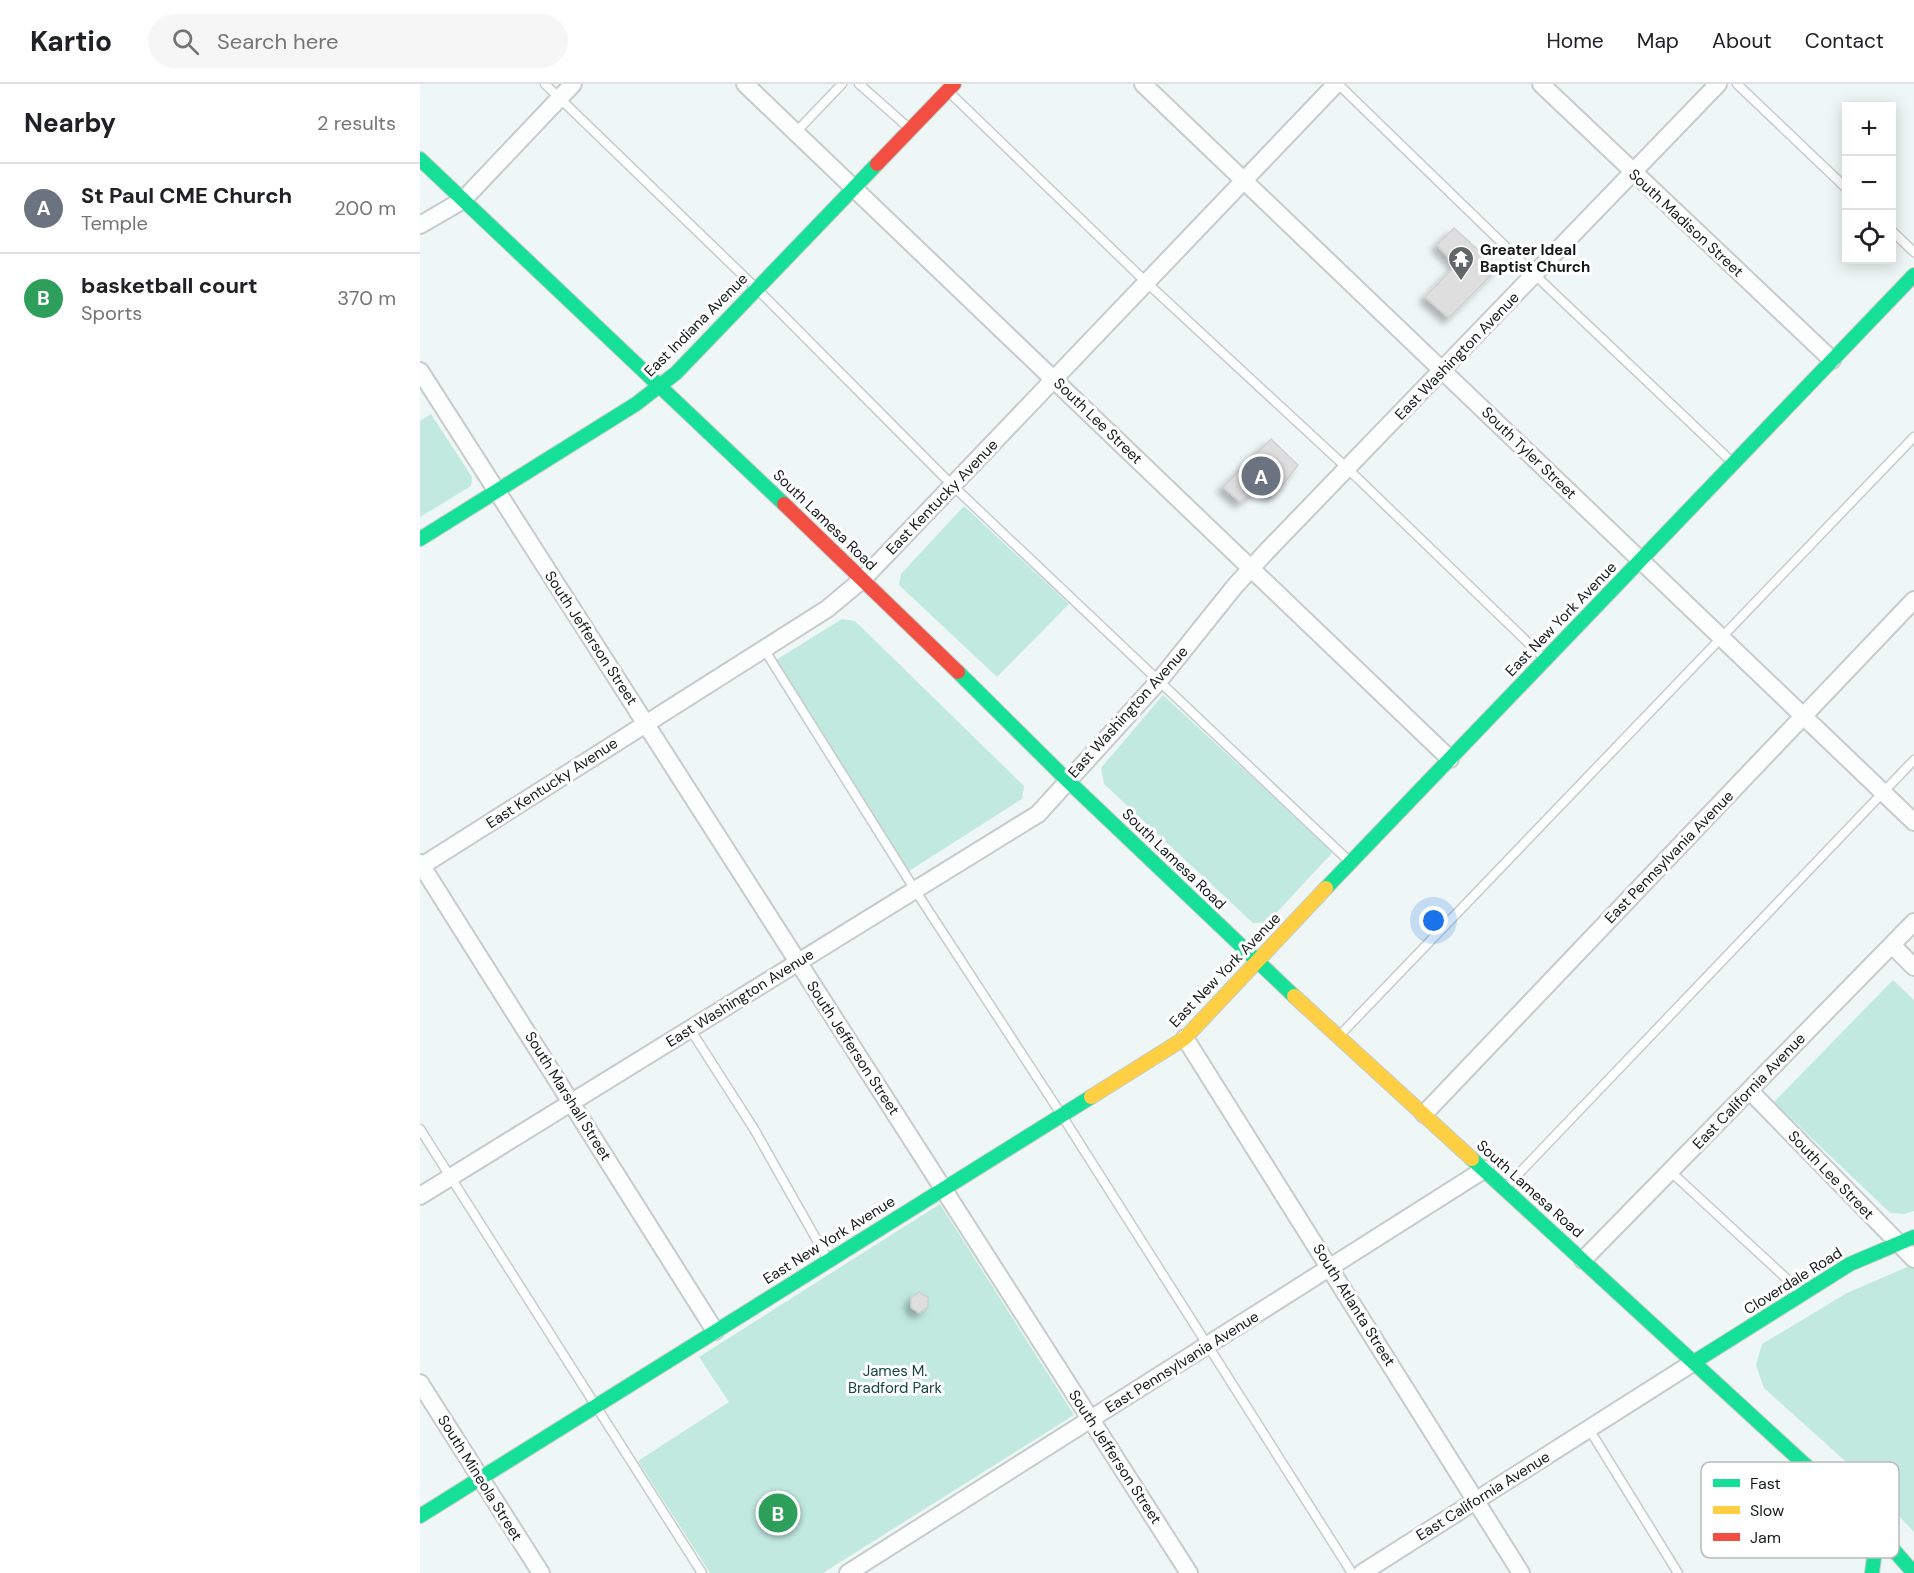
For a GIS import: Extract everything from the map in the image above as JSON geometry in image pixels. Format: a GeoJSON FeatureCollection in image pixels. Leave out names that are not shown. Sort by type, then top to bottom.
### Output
{"type":"FeatureCollection","features":[{"type":"Feature","properties":{"kind":"street"},"geometry":{"type":"LineString","coordinates":[[420,225],[463,200],[573,84]]}},
{"type":"Feature","properties":{"kind":"street","name":"South Lee Street"},"geometry":{"type":"LineString","coordinates":[[745,84],[1450,759]]}},
{"type":"Feature","properties":{"kind":"street","name":"South Tyler Street"},"geometry":{"type":"LineString","coordinates":[[1143,84],[1914,822]]}},
{"type":"Feature","properties":{"kind":"street","name":"East Kentucky Avenue"},"geometry":{"type":"LineString","coordinates":[[421,865],[827,609],[863,579],[1337,84]]}},
{"type":"Feature","properties":{"kind":"street","name":"South Madison Street"},"geometry":{"type":"LineString","coordinates":[[1541,84],[1832,360]]}},
{"type":"Feature","properties":{"kind":"street","name":"East Washington Avenue"},"geometry":{"type":"LineString","coordinates":[[420,1196],[1038,814],[1158,681],[1252,568],[1718,84]]}},
{"type":"Feature","properties":{"kind":"street","name":"East Indiana Avenue"},"geometry":{"type":"LineString","coordinates":[[420,539],[661,386],[910,129],[947,86]]}},
{"type":"Feature","properties":{"kind":"street","name":"South Lamesa Road"},"geometry":{"type":"LineString","coordinates":[[420,159],[863,579],[1067,780],[1256,961],[1803,1462]]}},
{"type":"Feature","properties":{"kind":"street","name":"East New York Avenue"},"geometry":{"type":"LineString","coordinates":[[420,1516],[1185,1038],[1256,961],[1914,275]]}},
{"type":"Feature","properties":{"kind":"street","name":"South Jefferson Street"},"geometry":{"type":"LineString","coordinates":[[420,371],[1189,1573]]}},
{"type":"Feature","properties":{"kind":"street","name":"East Pennsylvania Avenue"},"geometry":{"type":"LineString","coordinates":[[1424,1113],[1914,600]]}},
{"type":"Feature","properties":{"kind":"street","name":"South Marshall Street"},"geometry":{"type":"LineString","coordinates":[[421,865],[715,1330]]}},
{"type":"Feature","properties":{"kind":"street","name":"East California Avenue"},"geometry":{"type":"LineString","coordinates":[[1583,1260],[1914,922]]}},
{"type":"Feature","properties":{"kind":"street"},"geometry":{"type":"LineString","coordinates":[[1892,945],[1914,967]]}},
{"type":"Feature","properties":{"kind":"street","name":"South Atlanta Street"},"geometry":{"type":"LineString","coordinates":[[1185,1038],[1521,1573]]}},
{"type":"Feature","properties":{"kind":"street","name":"South Lee Street"},"geometry":{"type":"LineString","coordinates":[[1750,1091],[1914,1259]]}},
{"type":"Feature","properties":{"kind":"street","name":"East Pennsylvania Avenue"},"geometry":{"type":"LineString","coordinates":[[858,1570],[1090,1419],[1485,1169]]}},
{"type":"Feature","properties":{"kind":"street","name":"Cloverdale Road"},"geometry":{"type":"LineString","coordinates":[[1695,1362],[1850,1264],[1914,1237]]}},
{"type":"Feature","properties":{"kind":"street","name":"East California Avenue"},"geometry":{"type":"LineString","coordinates":[[1362,1573],[1695,1362]]}},
{"type":"Feature","properties":{"kind":"street","name":"South Mineola Street"},"geometry":{"type":"LineString","coordinates":[[420,1383],[541,1573]]}},
{"type":"Feature","properties":{"kind":"street","name":"South Lamesa Road"},"geometry":{"type":"LineString","coordinates":[[1899,1556],[1914,1573]]}},
{"type":"Feature","properties":{"kind":"street"},"geometry":{"type":"LineString","coordinates":[[1872,1573],[1874,1558]]}},
{"type":"Feature","properties":{"kind":"lane"},"geometry":{"type":"LineString","coordinates":[[545,84],[757,289],[952,485],[1351,862]]}},
{"type":"Feature","properties":{"kind":"lane"},"geometry":{"type":"LineString","coordinates":[[796,132],[842,84]]}},
{"type":"Feature","properties":{"kind":"lane"},"geometry":{"type":"LineString","coordinates":[[859,84],[910,129]]}},
{"type":"Feature","properties":{"kind":"lane"},"geometry":{"type":"LineString","coordinates":[[1337,84],[1733,463]]}},
{"type":"Feature","properties":{"kind":"lane"},"geometry":{"type":"LineString","coordinates":[[1737,84],[1842,184]]}},
{"type":"Feature","properties":{"kind":"lane"},"geometry":{"type":"LineString","coordinates":[[947,86],[1146,282],[1348,469],[1545,660]]}},
{"type":"Feature","properties":{"kind":"lane"},"geometry":{"type":"LineString","coordinates":[[1896,235],[1914,252]]}},
{"type":"Feature","properties":{"kind":"lane"},"geometry":{"type":"LineString","coordinates":[[1339,1036],[1914,437]]}},
{"type":"Feature","properties":{"kind":"lane"},"geometry":{"type":"LineString","coordinates":[[764,649],[915,890],[1061,1114],[1352,1573]]}},
{"type":"Feature","properties":{"kind":"lane"},"geometry":{"type":"LineString","coordinates":[[1505,1188],[1914,760]]}},
{"type":"Feature","properties":{"kind":"lane"},"geometry":{"type":"LineString","coordinates":[[690,1029],[754,1129],[828,1260]]}},
{"type":"Feature","properties":{"kind":"lane"},"geometry":{"type":"LineString","coordinates":[[420,1129],[702,1573]]}},
{"type":"Feature","properties":{"kind":"lane"},"geometry":{"type":"LineString","coordinates":[[1670,1171],[1802,1293]]}},
{"type":"Feature","properties":{"kind":"lane"},"geometry":{"type":"LineString","coordinates":[[1589,1429],[1678,1573]]}},
{"type":"Feature","properties":{"kind":"green space"},"geometry":{"type":"Polygon","coordinates":[[[431,414],[472,477],[471,486],[420,517],[420,421],[431,414]]]}},
{"type":"Feature","properties":{"kind":"green space"},"geometry":{"type":"Polygon","coordinates":[[[964,506],[1069,604],[997,677],[899,585],[901,574],[964,506]]]}},
{"type":"Feature","properties":{"kind":"green space"},"geometry":{"type":"Polygon","coordinates":[[[842,619],[855,621],[1024,786],[1022,799],[909,871],[776,660],[842,619]]]}},
{"type":"Feature","properties":{"kind":"green space"},"geometry":{"type":"Polygon","coordinates":[[[1163,695],[1333,852],[1268,922],[1253,923],[1104,784],[1101,768],[1163,695]]]}},
{"type":"Feature","properties":{"kind":"green space"},"geometry":{"type":"Polygon","coordinates":[[[1893,980],[1914,1000],[1914,1211],[1904,1214],[1890,1213],[1774,1102],[1893,980]]]}},
{"type":"Feature","properties":{"kind":"green space","name":"James M. Bradford Park"},"geometry":{"type":"Polygon","coordinates":[[[940,1204],[1074,1415],[823,1573],[710,1573],[638,1461],[729,1402],[699,1357],[940,1204]]]}},
{"type":"Feature","properties":{"kind":"green space"},"geometry":{"type":"Polygon","coordinates":[[[1914,1264],[1914,1532],[1899,1516],[1899,1462],[1846,1462],[1764,1388],[1756,1365],[1762,1344],[1847,1293],[1914,1264]]]}},
{"type":"Feature","properties":{"kind":"building","name":"Greater Ideal Baptist Church"},"geometry":{"type":"Polygon","coordinates":[[[1454,228],[1498,268],[1449,318],[1425,297],[1456,265],[1437,245],[1454,228]]]}},
{"type":"Feature","properties":{"kind":"building"},"geometry":{"type":"Polygon","coordinates":[[[1271,439],[1298,465],[1274,496],[1259,488],[1240,502],[1223,487],[1271,439]]]}},
{"type":"Feature","properties":{"kind":"building"},"geometry":{"type":"Polygon","coordinates":[[[919,1292],[928,1297],[928,1307],[919,1313],[911,1307],[911,1298],[919,1292]]]}},
{"type":"Feature","properties":{"kind":"traffic: fast"},"geometry":{"type":"LineString","coordinates":[[420,159],[784,504]]}},
{"type":"Feature","properties":{"kind":"traffic: fast"},"geometry":{"type":"LineString","coordinates":[[420,539],[636,404],[676,373],[877,164]]}},
{"type":"Feature","properties":{"kind":"traffic: fast"},"geometry":{"type":"LineString","coordinates":[[1326,888],[1914,275]]}},
{"type":"Feature","properties":{"kind":"traffic: fast"},"geometry":{"type":"LineString","coordinates":[[958,672],[1067,780],[1294,996]]}},
{"type":"Feature","properties":{"kind":"traffic: fast"},"geometry":{"type":"LineString","coordinates":[[420,1516],[1091,1097]]}},
{"type":"Feature","properties":{"kind":"traffic: fast"},"geometry":{"type":"LineString","coordinates":[[1472,1159],[1802,1462]]}},
{"type":"Feature","properties":{"kind":"traffic: fast"},"geometry":{"type":"LineString","coordinates":[[1694,1362],[1850,1264],[1914,1237]]}},
{"type":"Feature","properties":{"kind":"traffic: fast"},"geometry":{"type":"LineString","coordinates":[[1899,1556],[1914,1573]]}},
{"type":"Feature","properties":{"kind":"traffic: fast"},"geometry":{"type":"LineString","coordinates":[[1872,1573],[1874,1558]]}},
{"type":"Feature","properties":{"kind":"traffic: slow"},"geometry":{"type":"LineString","coordinates":[[1091,1097],[1185,1038],[1326,888]]}},
{"type":"Feature","properties":{"kind":"traffic: slow"},"geometry":{"type":"LineString","coordinates":[[1294,996],[1472,1159]]}},
{"type":"Feature","properties":{"kind":"traffic: jam"},"geometry":{"type":"LineString","coordinates":[[877,164],[954,84]]}},
{"type":"Feature","properties":{"kind":"traffic: jam"},"geometry":{"type":"LineString","coordinates":[[784,504],[958,672]]}},
{"type":"Feature","properties":{"kind":"place","name":"Greater Ideal Baptist Church"},"geometry":{"type":"Point","coordinates":[1461,282]}},
{"type":"Feature","properties":{"kind":"place","name":"St Paul CME Church"},"geometry":{"type":"Point","coordinates":[1261,476]}},
{"type":"Feature","properties":{"kind":"place","name":"basketball court"},"geometry":{"type":"Point","coordinates":[778,1513]}}]}
